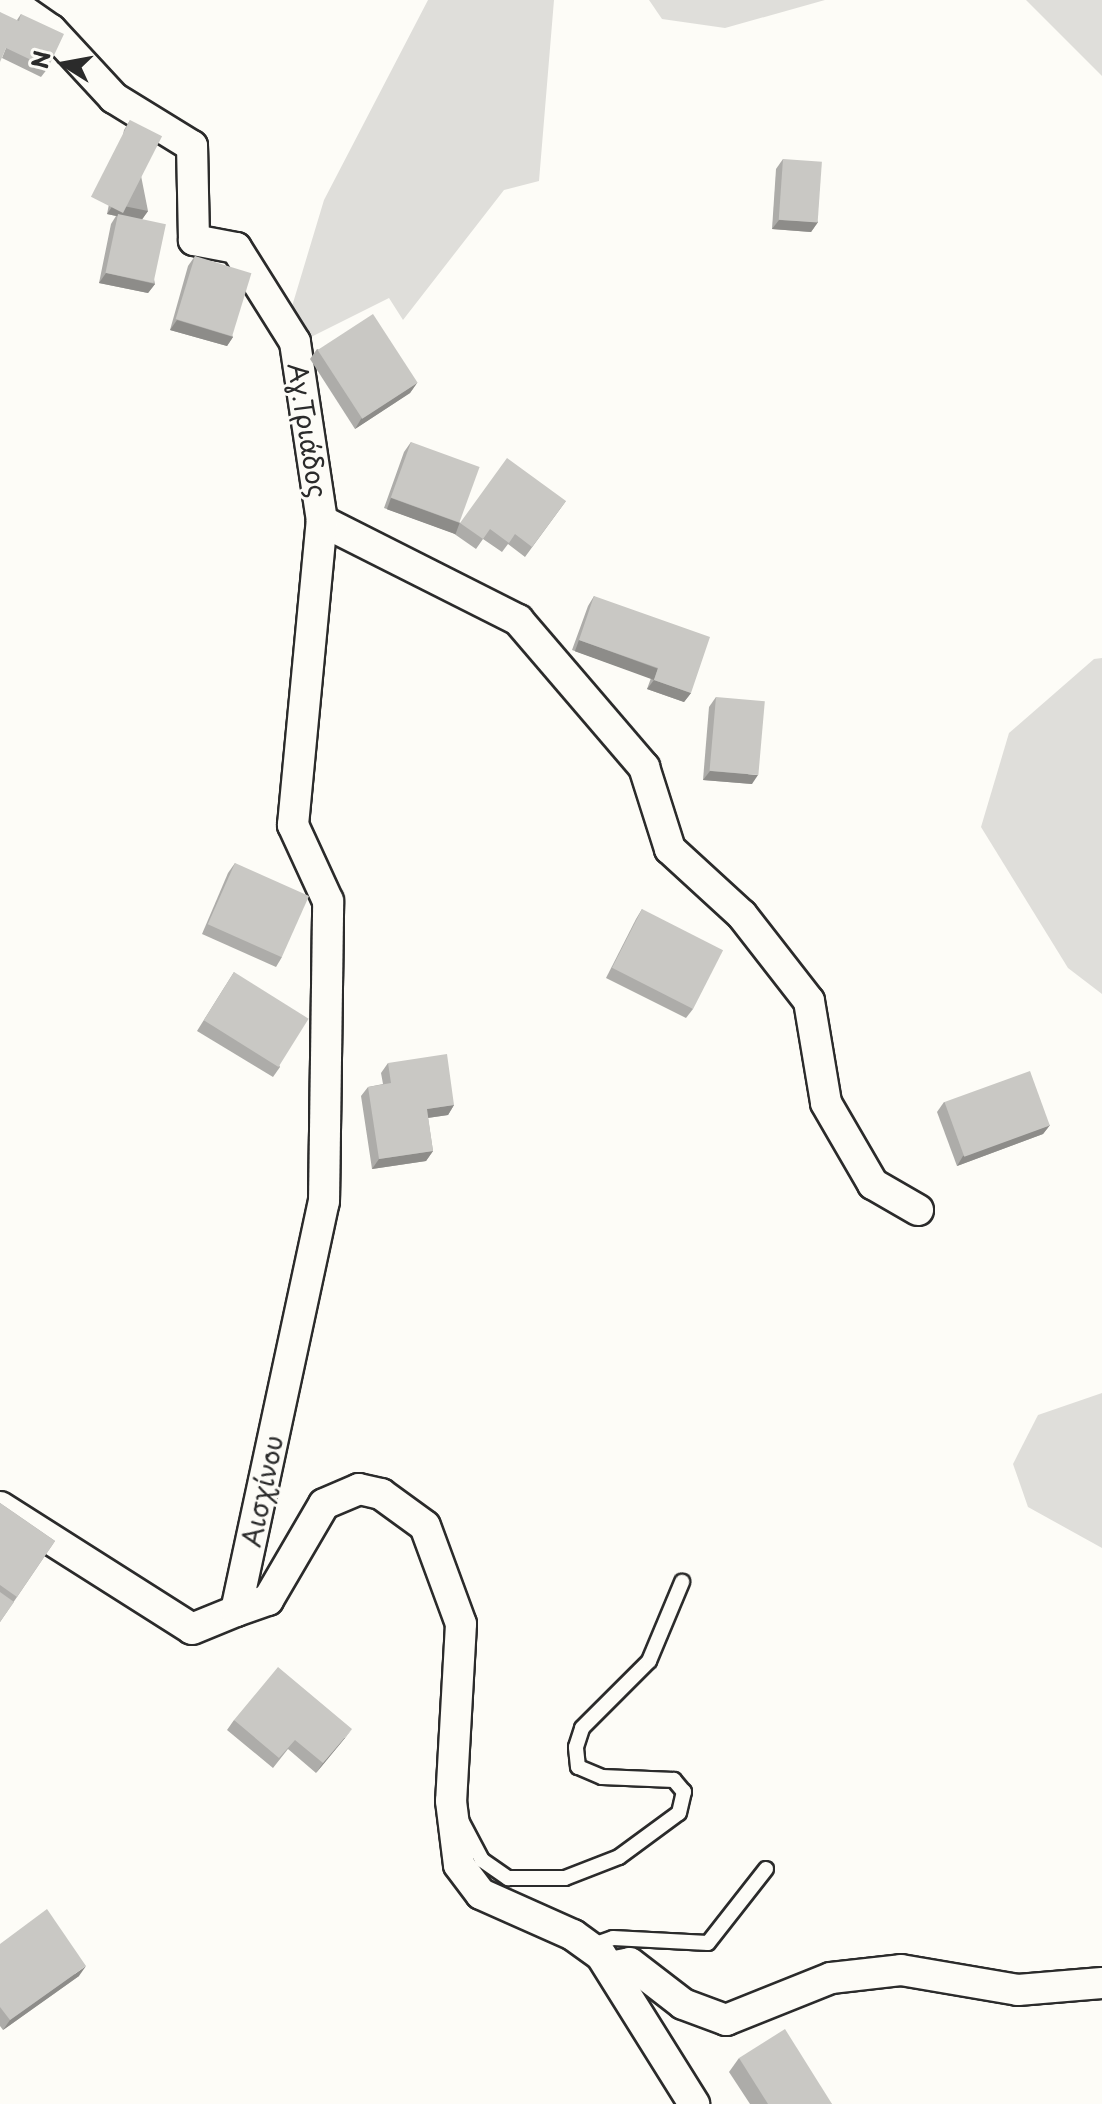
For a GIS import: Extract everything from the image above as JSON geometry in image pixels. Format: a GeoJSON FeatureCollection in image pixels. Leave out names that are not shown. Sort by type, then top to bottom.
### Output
{"type":"FeatureCollection","features":[{"type":"Feature","properties":{"kind":"street","name":"Αγ.Τριάδος"},"geometry":{"type":"LineString","coordinates":[[8,0],[51,30],[114,98],[192,146],[194,240],[236,248],[295,342],[322,521]]}},
{"type":"Feature","properties":{"kind":"street","name":"Αισχίνου"},"geometry":{"type":"LineString","coordinates":[[236,1611],[324,1202],[322,1101],[328,901],[293,825],[322,521]]}},
{"type":"Feature","properties":{"kind":"street"},"geometry":{"type":"LineString","coordinates":[[322,521],[518,620],[644,767],[670,849],[742,915],[809,1001],[826,1103],[873,1184],[918,1210]]}},
{"type":"Feature","properties":{"kind":"street"},"geometry":{"type":"LineString","coordinates":[[0,1507],[192,1629],[268,1600],[324,1504],[359,1489],[381,1494],[425,1526],[461,1624],[451,1801],[453,1845],[473,1887],[600,1956],[630,1963],[683,2004],[726,2020],[831,1978],[901,1970],[1018,1990],[1102,1983]]}},
{"type":"Feature","properties":{"kind":"street"},"geometry":{"type":"LineString","coordinates":[[600,1956],[694,2104]]}},
{"type":"Feature","properties":{"kind":"lane"},"geometry":{"type":"LineString","coordinates":[[451,1801],[482,1860],[508,1878],[565,1878],[619,1857],[679,1813],[684,1792],[674,1780],[602,1777],[578,1767],[576,1747],[582,1728],[649,1661],[682,1582]]}},
{"type":"Feature","properties":{"kind":"lane"},"geometry":{"type":"LineString","coordinates":[[600,1956],[613,1938],[708,1943],[766,1869]]}},
{"type":"Feature","properties":{"kind":"shaded area"},"geometry":{"type":"Polygon","coordinates":[[[428,0],[554,0],[539,181],[504,190],[403,320],[389,298],[305,340],[290,313],[324,200],[428,0]]]}},
{"type":"Feature","properties":{"kind":"shaded area"},"geometry":{"type":"Polygon","coordinates":[[[649,0],[825,0],[725,28],[662,19],[649,0]]]}},
{"type":"Feature","properties":{"kind":"shaded area"},"geometry":{"type":"Polygon","coordinates":[[[1026,0],[1102,0],[1102,76],[1026,0]]]}},
{"type":"Feature","properties":{"kind":"shaded area"},"geometry":{"type":"Polygon","coordinates":[[[1102,658],[1102,994],[1068,968],[981,827],[1009,733],[1094,659],[1102,658]]]}},
{"type":"Feature","properties":{"kind":"shaded area"},"geometry":{"type":"Polygon","coordinates":[[[1102,1393],[1102,1548],[1028,1507],[1013,1464],[1038,1415],[1102,1393]]]}},
{"type":"Feature","properties":{"kind":"building"},"geometry":{"type":"Polygon","coordinates":[[[0,12],[19,21],[21,14],[64,34],[48,68],[6,48],[0,62],[0,12]]]}},
{"type":"Feature","properties":{"kind":"building"},"geometry":{"type":"Polygon","coordinates":[[[130,120],[162,136],[123,213],[91,197],[130,120]]]}},
{"type":"Feature","properties":{"kind":"building"},"geometry":{"type":"Polygon","coordinates":[[[783,159],[822,162],[818,223],[779,220],[783,159]]]}},
{"type":"Feature","properties":{"kind":"building"},"geometry":{"type":"Polygon","coordinates":[[[118,214],[166,224],[153,283],[106,273],[118,214]]]}},
{"type":"Feature","properties":{"kind":"building"},"geometry":{"type":"Polygon","coordinates":[[[195,256],[251,273],[232,336],[176,319],[195,256]]]}},
{"type":"Feature","properties":{"kind":"building"},"geometry":{"type":"Polygon","coordinates":[[[373,314],[418,383],[362,419],[318,350],[373,314]]]}},
{"type":"Feature","properties":{"kind":"building"},"geometry":{"type":"Polygon","coordinates":[[[411,442],[480,467],[459,522],[391,497],[411,442]]]}},
{"type":"Feature","properties":{"kind":"building"},"geometry":{"type":"Polygon","coordinates":[[[507,458],[566,501],[532,547],[515,534],[509,543],[490,529],[483,539],[460,523],[507,458]]]}},
{"type":"Feature","properties":{"kind":"building"},"geometry":{"type":"Polygon","coordinates":[[[594,596],[710,637],[691,693],[654,680],[658,668],[579,640],[594,596]]]}},
{"type":"Feature","properties":{"kind":"building"},"geometry":{"type":"Polygon","coordinates":[[[716,697],[765,701],[758,775],[710,771],[716,697]]]}},
{"type":"Feature","properties":{"kind":"building"},"geometry":{"type":"Polygon","coordinates":[[[235,863],[309,896],[282,957],[208,924],[235,863]]]}},
{"type":"Feature","properties":{"kind":"building"},"geometry":{"type":"Polygon","coordinates":[[[642,909],[723,950],[693,1009],[612,968],[642,909]]]}},
{"type":"Feature","properties":{"kind":"building"},"geometry":{"type":"Polygon","coordinates":[[[234,972],[309,1019],[278,1067],[204,1020],[234,972]]]}},
{"type":"Feature","properties":{"kind":"building"},"geometry":{"type":"Polygon","coordinates":[[[447,1054],[454,1105],[427,1109],[433,1151],[379,1159],[368,1087],[391,1083],[388,1063],[447,1054]]]}},
{"type":"Feature","properties":{"kind":"building"},"geometry":{"type":"Polygon","coordinates":[[[1030,1071],[1050,1126],[964,1157],[944,1102],[1030,1071]]]}},
{"type":"Feature","properties":{"kind":"building"},"geometry":{"type":"Polygon","coordinates":[[[0,1503],[55,1541],[17,1597],[0,1585],[0,1503]]]}},
{"type":"Feature","properties":{"kind":"building"},"geometry":{"type":"Polygon","coordinates":[[[0,1592],[14,1602],[0,1622],[0,1592]]]}},
{"type":"Feature","properties":{"kind":"building"},"geometry":{"type":"Polygon","coordinates":[[[278,1667],[352,1729],[323,1763],[295,1740],[279,1758],[234,1720],[278,1667]]]}},
{"type":"Feature","properties":{"kind":"building"},"geometry":{"type":"Polygon","coordinates":[[[47,1909],[86,1966],[10,2020],[0,2007],[0,1944],[47,1909]]]}},
{"type":"Feature","properties":{"kind":"building"},"geometry":{"type":"Polygon","coordinates":[[[785,2029],[832,2104],[768,2104],[739,2058],[785,2029]]]}}]}
